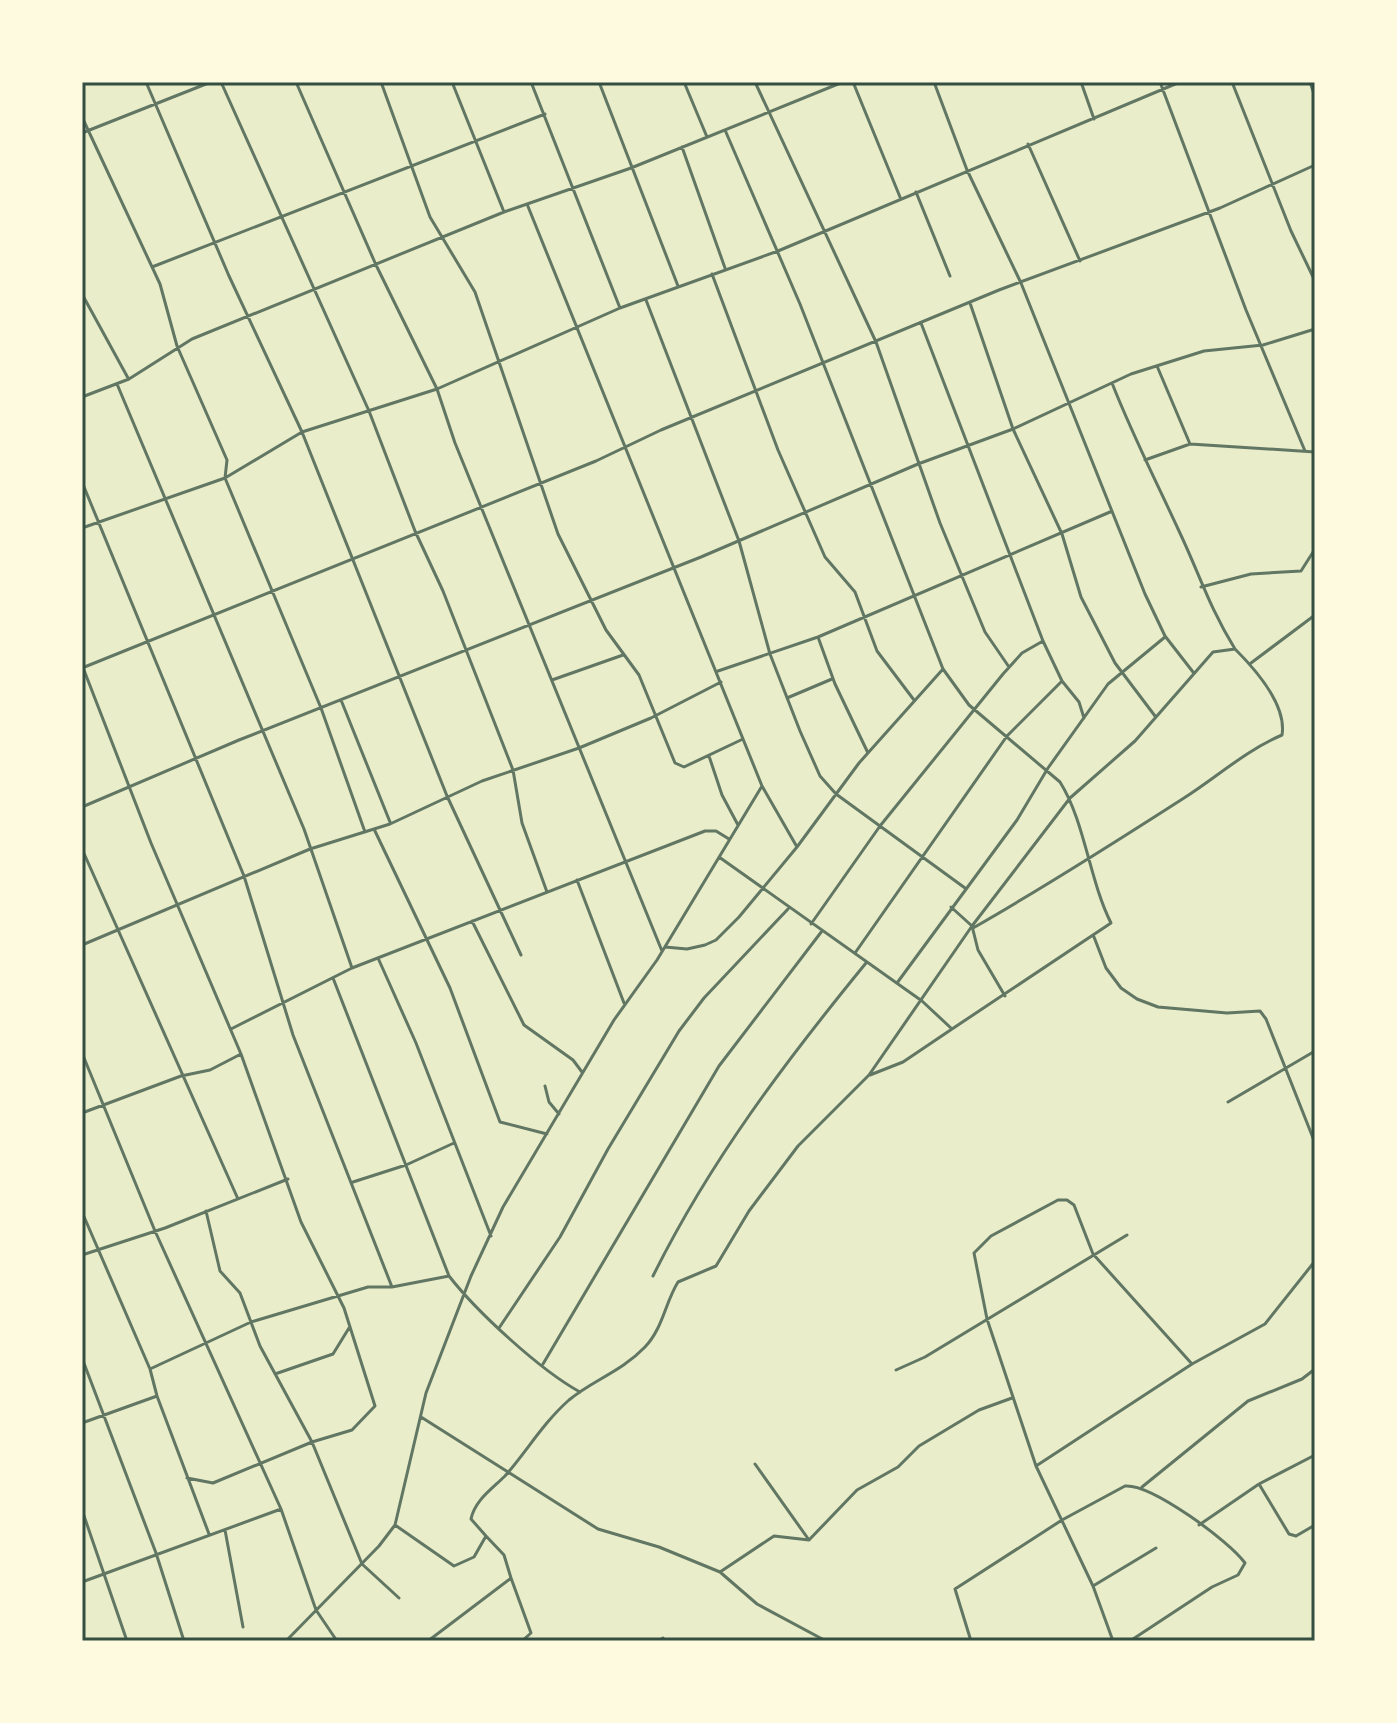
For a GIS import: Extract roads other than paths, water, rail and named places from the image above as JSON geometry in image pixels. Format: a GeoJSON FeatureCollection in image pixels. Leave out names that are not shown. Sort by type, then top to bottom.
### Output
{"type":"FeatureCollection","features":[{"type":"Feature","properties":{"kind":"street"},"geometry":{"type":"LineString","coordinates":[[146,82],[248,318],[302,432],[447,796],[521,955]]}},
{"type":"Feature","properties":{"kind":"street"},"geometry":{"type":"LineString","coordinates":[[82,133],[211,82]]}},
{"type":"Feature","properties":{"kind":"street"},"geometry":{"type":"LineString","coordinates":[[221,82],[369,411],[415,531],[467,650],[513,770],[522,823],[547,892]]}},
{"type":"Feature","properties":{"kind":"street"},"geometry":{"type":"LineString","coordinates":[[296,82],[376,265],[437,389],[455,443],[625,861],[664,949]]}},
{"type":"Feature","properties":{"kind":"street"},"geometry":{"type":"LineString","coordinates":[[381,82],[430,217],[475,292],[558,534],[623,655],[639,675],[679,767],[743,739]]}},
{"type":"Feature","properties":{"kind":"street"},"geometry":{"type":"LineString","coordinates":[[452,82],[504,212]]}},
{"type":"Feature","properties":{"kind":"street"},"geometry":{"type":"LineString","coordinates":[[531,82],[620,308]]}},
{"type":"Feature","properties":{"kind":"street"},"geometry":{"type":"LineString","coordinates":[[599,82],[678,286]]}},
{"type":"Feature","properties":{"kind":"street"},"geometry":{"type":"LineString","coordinates":[[684,82],[707,137]]}},
{"type":"Feature","properties":{"kind":"street"},"geometry":{"type":"LineString","coordinates":[[755,82],[876,342],[918,464],[989,640],[1009,667]]}},
{"type":"Feature","properties":{"kind":"street"},"geometry":{"type":"LineString","coordinates":[[82,397],[129,379],[177,346],[504,212],[631,168],[831,84],[843,82]]}},
{"type":"Feature","properties":{"kind":"street"},"geometry":{"type":"LineString","coordinates":[[853,82],[900,198]]}},
{"type":"Feature","properties":{"kind":"street"},"geometry":{"type":"LineString","coordinates":[[934,82],[967,170],[1021,283],[1110,512],[1165,636],[1193,672]]}},
{"type":"Feature","properties":{"kind":"street"},"geometry":{"type":"LineString","coordinates":[[1081,82],[1094,119]]}},
{"type":"Feature","properties":{"kind":"street"},"geometry":{"type":"LineString","coordinates":[[1160,82],[1246,310],[1305,451]]}},
{"type":"Feature","properties":{"kind":"street"},"geometry":{"type":"LineString","coordinates":[[82,528],[225,478],[302,432],[437,389],[620,308],[778,251],[1180,82]]}},
{"type":"Feature","properties":{"kind":"street"},"geometry":{"type":"LineString","coordinates":[[1232,82],[1272,185],[1315,281]]}},
{"type":"Feature","properties":{"kind":"street"},"geometry":{"type":"LineString","coordinates":[[1310,82],[1315,97]]}},
{"type":"Feature","properties":{"kind":"street"},"geometry":{"type":"LineString","coordinates":[[152,267],[545,114]]}},
{"type":"Feature","properties":{"kind":"street"},"geometry":{"type":"LineString","coordinates":[[82,117],[170,311],[177,346],[227,460],[225,478],[321,708],[365,832]]}},
{"type":"Feature","properties":{"kind":"street"},"geometry":{"type":"LineString","coordinates":[[725,130],[778,251],[943,669],[976,711],[1048,768],[1070,798],[1087,861],[1111,923],[903,1062],[869,1075]]}},
{"type":"Feature","properties":{"kind":"street"},"geometry":{"type":"LineString","coordinates":[[1028,144],[1080,261]]}},
{"type":"Feature","properties":{"kind":"street"},"geometry":{"type":"LineString","coordinates":[[682,147],[726,269]]}},
{"type":"Feature","properties":{"kind":"street"},"geometry":{"type":"LineString","coordinates":[[187,1478],[213,1483],[312,1442],[352,1430],[375,1406],[350,1324],[301,1222],[289,1179],[241,1054],[82,667],[216,617],[272,589],[757,393],[970,303],[1211,211],[1315,165]]}},
{"type":"Feature","properties":{"kind":"street"},"geometry":{"type":"LineString","coordinates":[[916,192],[950,276]]}},
{"type":"Feature","properties":{"kind":"street"},"geometry":{"type":"LineString","coordinates":[[527,204],[723,682],[762,786],[797,847]]}},
{"type":"Feature","properties":{"kind":"street"},"geometry":{"type":"LineString","coordinates":[[712,274],[804,513],[825,557],[855,592],[877,651],[914,700]]}},
{"type":"Feature","properties":{"kind":"street"},"geometry":{"type":"LineString","coordinates":[[82,294],[129,379]]}},
{"type":"Feature","properties":{"kind":"street"},"geometry":{"type":"LineString","coordinates":[[646,300],[739,541],[770,654],[820,776],[836,794],[965,888]]}},
{"type":"Feature","properties":{"kind":"street"},"geometry":{"type":"LineString","coordinates":[[970,303],[1013,429],[1062,534],[1081,597],[1121,672],[1156,717]]}},
{"type":"Feature","properties":{"kind":"street"},"geometry":{"type":"LineString","coordinates":[[921,323],[1043,641],[1062,681],[1079,702],[1084,718]]}},
{"type":"Feature","properties":{"kind":"street"},"geometry":{"type":"LineString","coordinates":[[82,807],[262,730],[674,568],[918,464],[1013,429],[1112,383],[1204,351],[1263,345],[1315,329]]}},
{"type":"Feature","properties":{"kind":"street"},"geometry":{"type":"LineString","coordinates":[[1157,366],[1190,444]]}},
{"type":"Feature","properties":{"kind":"street"},"geometry":{"type":"LineString","coordinates":[[973,927],[1087,861],[1193,793],[1242,755],[1282,735],[1277,708],[1251,664],[1235,649],[1201,587],[1178,527],[1143,460],[1112,383]]}},
{"type":"Feature","properties":{"kind":"street"},"geometry":{"type":"LineString","coordinates":[[117,384],[310,849],[352,968]]}},
{"type":"Feature","properties":{"kind":"street"},"geometry":{"type":"LineString","coordinates":[[1143,460],[1190,444],[1315,452]]}},
{"type":"Feature","properties":{"kind":"street"},"geometry":{"type":"LineString","coordinates":[[82,482],[244,876],[293,1035],[392,1287]]}},
{"type":"Feature","properties":{"kind":"street"},"geometry":{"type":"LineString","coordinates":[[718,671],[818,637],[1110,512]]}},
{"type":"Feature","properties":{"kind":"street"},"geometry":{"type":"LineString","coordinates":[[1201,587],[1251,574],[1301,571],[1315,549]]}},
{"type":"Feature","properties":{"kind":"street"},"geometry":{"type":"LineString","coordinates":[[1251,664],[1315,615]]}},
{"type":"Feature","properties":{"kind":"street"},"geometry":{"type":"LineString","coordinates":[[897,983],[1017,820],[1048,768],[1084,718],[1121,672],[1165,636]]}},
{"type":"Feature","properties":{"kind":"street"},"geometry":{"type":"LineString","coordinates":[[818,637],[833,679],[868,753]]}},
{"type":"Feature","properties":{"kind":"street"},"geometry":{"type":"LineString","coordinates":[[811,924],[880,826],[1009,667],[1022,653],[1043,641]]}},
{"type":"Feature","properties":{"kind":"street"},"geometry":{"type":"LineString","coordinates":[[522,1641],[530,1635],[531,1629],[504,1555],[471,1519],[473,1508],[506,1474],[532,1437],[582,1392],[620,1371],[647,1345],[660,1326],[678,1282],[716,1266],[749,1211],[798,1146],[869,1075],[973,927],[1070,798],[1113,762],[1193,672],[1218,650],[1235,649]]}},
{"type":"Feature","properties":{"kind":"street"},"geometry":{"type":"LineString","coordinates":[[552,680],[623,655]]}},
{"type":"Feature","properties":{"kind":"street"},"geometry":{"type":"LineString","coordinates":[[664,949],[687,949],[716,940],[763,891],[868,753],[943,669]]}},
{"type":"Feature","properties":{"kind":"street"},"geometry":{"type":"LineString","coordinates":[[787,698],[833,679]]}},
{"type":"Feature","properties":{"kind":"street"},"geometry":{"type":"LineString","coordinates":[[855,953],[1007,736],[1062,681]]}},
{"type":"Feature","properties":{"kind":"street"},"geometry":{"type":"LineString","coordinates":[[82,945],[310,849],[390,824],[447,796],[579,748],[656,716],[723,682]]}},
{"type":"Feature","properties":{"kind":"street"},"geometry":{"type":"LineString","coordinates":[[341,700],[390,824]]}},
{"type":"Feature","properties":{"kind":"street"},"geometry":{"type":"LineString","coordinates":[[709,756],[722,795],[738,825]]}},
{"type":"Feature","properties":{"kind":"street"},"geometry":{"type":"LineString","coordinates":[[286,1641],[362,1564],[395,1525],[426,1393],[463,1294],[503,1207],[549,1135],[582,1072],[664,949],[762,786]]}},
{"type":"Feature","properties":{"kind":"street"},"geometry":{"type":"LineString","coordinates":[[374,829],[450,988],[500,1122],[549,1135]]}},
{"type":"Feature","properties":{"kind":"street"},"geometry":{"type":"LineString","coordinates":[[231,1029],[352,968],[625,861],[705,831],[716,831],[729,839]]}},
{"type":"Feature","properties":{"kind":"street"},"geometry":{"type":"LineString","coordinates":[[82,849],[238,1199]]}},
{"type":"Feature","properties":{"kind":"street"},"geometry":{"type":"LineString","coordinates":[[719,857],[788,909],[922,1001],[952,1029]]}},
{"type":"Feature","properties":{"kind":"street"},"geometry":{"type":"LineString","coordinates":[[577,880],[625,1005]]}},
{"type":"Feature","properties":{"kind":"street"},"geometry":{"type":"LineString","coordinates":[[951,907],[973,927],[978,950],[1005,996]]}},
{"type":"Feature","properties":{"kind":"street"},"geometry":{"type":"LineString","coordinates":[[499,1328],[560,1237],[615,1136],[679,1031],[704,998],[788,909]]}},
{"type":"Feature","properties":{"kind":"street"},"geometry":{"type":"LineString","coordinates":[[472,921],[524,1025],[573,1060],[582,1072]]}},
{"type":"Feature","properties":{"kind":"street"},"geometry":{"type":"LineString","coordinates":[[543,1364],[719,1066],[822,931]]}},
{"type":"Feature","properties":{"kind":"street"},"geometry":{"type":"LineString","coordinates":[[1094,937],[1106,968],[1121,988],[1137,999],[1158,1007],[1227,1013],[1260,1011],[1315,1143]]}},
{"type":"Feature","properties":{"kind":"street"},"geometry":{"type":"LineString","coordinates":[[378,958],[491,1236]]}},
{"type":"Feature","properties":{"kind":"street"},"geometry":{"type":"LineString","coordinates":[[653,1276],[708,1175],[778,1070],[867,961]]}},
{"type":"Feature","properties":{"kind":"street"},"geometry":{"type":"LineString","coordinates":[[333,978],[449,1276],[499,1328],[582,1392]]}},
{"type":"Feature","properties":{"kind":"street"},"geometry":{"type":"LineString","coordinates":[[1228,1102],[1315,1051]]}},
{"type":"Feature","properties":{"kind":"street"},"geometry":{"type":"LineString","coordinates":[[82,1053],[155,1231],[281,1509],[316,1610],[337,1641]]}},
{"type":"Feature","properties":{"kind":"street"},"geometry":{"type":"LineString","coordinates":[[82,1113],[181,1076],[210,1070],[241,1054]]}},
{"type":"Feature","properties":{"kind":"street"},"geometry":{"type":"LineString","coordinates":[[545,1086],[549,1102],[560,1115]]}},
{"type":"Feature","properties":{"kind":"street"},"geometry":{"type":"LineString","coordinates":[[353,1182],[406,1165],[455,1143]]}},
{"type":"Feature","properties":{"kind":"street"},"geometry":{"type":"LineString","coordinates":[[82,1255],[155,1231],[289,1179]]}},
{"type":"Feature","properties":{"kind":"street"},"geometry":{"type":"LineString","coordinates":[[1113,1641],[1093,1586],[1036,1466],[987,1319],[974,1253],[991,1236],[1058,1200],[1067,1200],[1074,1205],[1093,1254],[1192,1364]]}},
{"type":"Feature","properties":{"kind":"street"},"geometry":{"type":"LineString","coordinates":[[206,1211],[220,1271],[240,1293],[275,1374],[312,1442],[362,1564],[399,1598]]}},
{"type":"Feature","properties":{"kind":"street"},"geometry":{"type":"LineString","coordinates":[[82,1212],[150,1369],[157,1396],[210,1535]]}},
{"type":"Feature","properties":{"kind":"street"},"geometry":{"type":"LineString","coordinates":[[896,1370],[1127,1235]]}},
{"type":"Feature","properties":{"kind":"street"},"geometry":{"type":"LineString","coordinates":[[1036,1466],[1192,1364],[1265,1324],[1315,1261]]}},
{"type":"Feature","properties":{"kind":"street"},"geometry":{"type":"LineString","coordinates":[[150,1369],[251,1322],[368,1287],[392,1287],[449,1276]]}},
{"type":"Feature","properties":{"kind":"street"},"geometry":{"type":"LineString","coordinates":[[275,1374],[333,1354],[346,1336],[350,1324]]}},
{"type":"Feature","properties":{"kind":"street"},"geometry":{"type":"LineString","coordinates":[[82,1358],[156,1553],[184,1641]]}},
{"type":"Feature","properties":{"kind":"street"},"geometry":{"type":"LineString","coordinates":[[1142,1487],[1248,1401],[1302,1379],[1315,1369]]}},
{"type":"Feature","properties":{"kind":"street"},"geometry":{"type":"LineString","coordinates":[[82,1423],[157,1396]]}},
{"type":"Feature","properties":{"kind":"street"},"geometry":{"type":"LineString","coordinates":[[809,1540],[857,1490],[898,1467],[919,1446],[979,1410],[1014,1397]]}},
{"type":"Feature","properties":{"kind":"street"},"geometry":{"type":"LineString","coordinates":[[421,1417],[506,1474],[598,1529],[659,1547],[720,1572],[757,1604],[826,1641]]}},
{"type":"Feature","properties":{"kind":"street"},"geometry":{"type":"LineString","coordinates":[[1199,1525],[1259,1484],[1315,1455]]}},
{"type":"Feature","properties":{"kind":"street"},"geometry":{"type":"LineString","coordinates":[[755,1464],[809,1540]]}},
{"type":"Feature","properties":{"kind":"street"},"geometry":{"type":"LineString","coordinates":[[1259,1484],[1289,1534],[1296,1536],[1315,1525]]}},
{"type":"Feature","properties":{"kind":"street"},"geometry":{"type":"LineString","coordinates":[[971,1641],[955,1589],[1062,1520],[1125,1486],[1142,1487],[1199,1525],[1239,1556],[1244,1569],[1130,1641]]}},
{"type":"Feature","properties":{"kind":"street"},"geometry":{"type":"LineString","coordinates":[[82,1582],[281,1509]]}},
{"type":"Feature","properties":{"kind":"street"},"geometry":{"type":"LineString","coordinates":[[82,1510],[127,1641]]}},
{"type":"Feature","properties":{"kind":"street"},"geometry":{"type":"LineString","coordinates":[[395,1525],[454,1566],[474,1557],[486,1536]]}},
{"type":"Feature","properties":{"kind":"street"},"geometry":{"type":"LineString","coordinates":[[225,1530],[243,1627]]}},
{"type":"Feature","properties":{"kind":"street"},"geometry":{"type":"LineString","coordinates":[[720,1572],[774,1536],[809,1540]]}},
{"type":"Feature","properties":{"kind":"street"},"geometry":{"type":"LineString","coordinates":[[1093,1586],[1156,1548]]}},
{"type":"Feature","properties":{"kind":"street"},"geometry":{"type":"LineString","coordinates":[[428,1641],[511,1578]]}}]}
